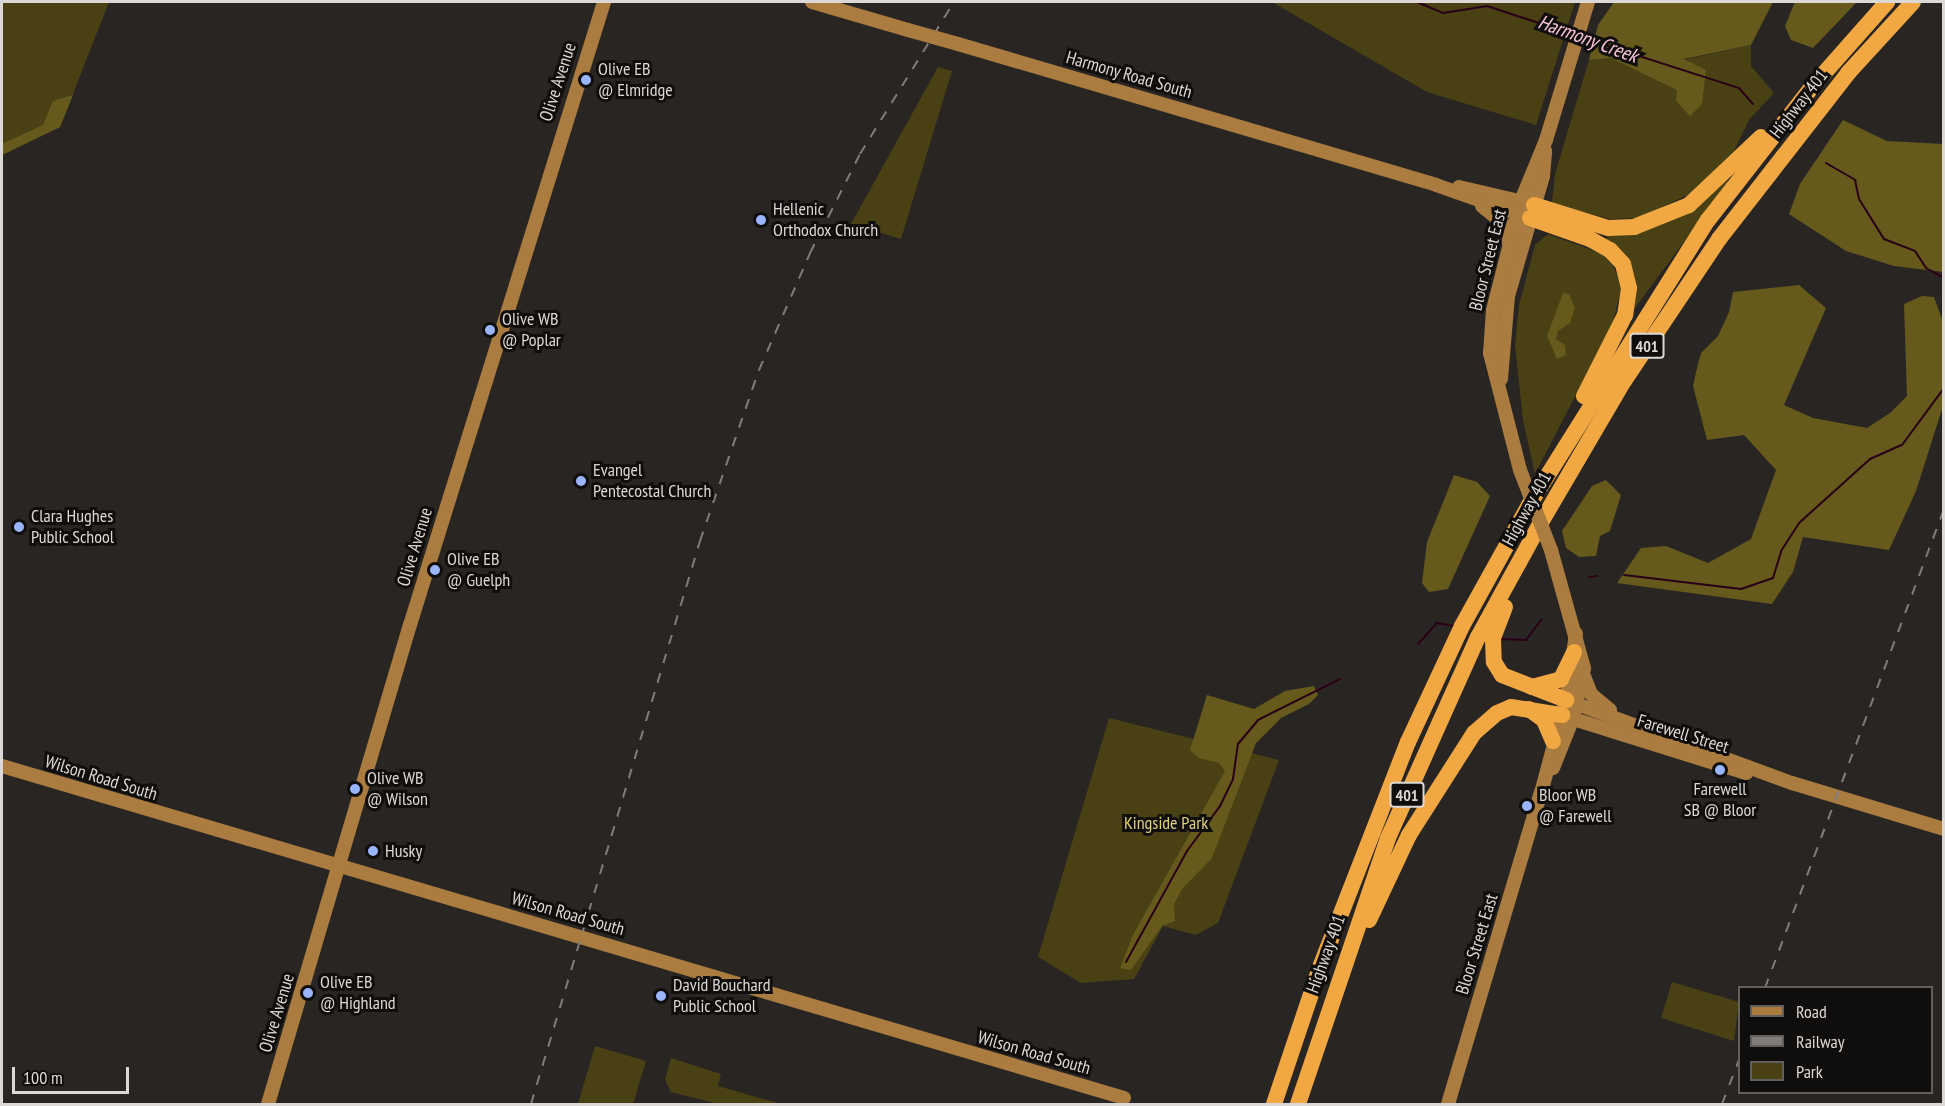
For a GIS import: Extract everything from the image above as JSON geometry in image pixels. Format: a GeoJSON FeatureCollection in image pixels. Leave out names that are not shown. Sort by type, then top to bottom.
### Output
{"type":"FeatureCollection","features":[{"type":"Feature","properties":{"kind":"highway","name":"Highway 401"},"geometry":{"type":"LineString","coordinates":[[1274,1104],[1319,970],[1408,742],[1462,626],[1554,460],[1708,220],[1811,88],[1887,2]]}},
{"type":"Feature","properties":{"kind":"highway","name":"Highway 401"},"geometry":{"type":"LineString","coordinates":[[1298,1104],[1315,1044],[1388,838],[1478,637],[1523,555],[1624,381],[1719,239],[1848,73],[1913,2]]}},
{"type":"Feature","properties":{"kind":"highway"},"geometry":{"type":"LineString","coordinates":[[1526,209],[1608,228],[1634,227],[1671,215],[1707,191],[1811,88]]}},
{"type":"Feature","properties":{"kind":"highway"},"geometry":{"type":"LineString","coordinates":[[1526,209],[1610,250],[1623,264],[1629,288],[1625,315],[1554,460]]}},
{"type":"Feature","properties":{"kind":"highway"},"geometry":{"type":"LineString","coordinates":[[1523,555],[1493,639],[1494,662],[1502,675],[1570,709]]}},
{"type":"Feature","properties":{"kind":"highway"},"geometry":{"type":"LineString","coordinates":[[1525,687],[1557,681],[1574,652]]}},
{"type":"Feature","properties":{"kind":"highway"},"geometry":{"type":"LineString","coordinates":[[1315,1044],[1415,826],[1474,733],[1497,712],[1523,706],[1570,709]]}},
{"type":"Feature","properties":{"kind":"highway"},"geometry":{"type":"LineString","coordinates":[[1523,706],[1544,720],[1553,741]]}},
{"type":"Feature","properties":{"kind":"main road","name":"Olive Avenue"},"geometry":{"type":"LineString","coordinates":[[268,1104],[410,625],[604,2]]}},
{"type":"Feature","properties":{"kind":"main road","name":"Harmony Road South"},"geometry":{"type":"LineString","coordinates":[[812,2],[1436,185],[1526,209]]}},
{"type":"Feature","properties":{"kind":"main road","name":"Bloor Street East"},"geometry":{"type":"LineString","coordinates":[[1500,391],[1508,296],[1526,209],[1588,2]]}},
{"type":"Feature","properties":{"kind":"main road","name":"Harmony Road South"},"geometry":{"type":"LineString","coordinates":[[1436,185],[1473,200],[1526,209]]}},
{"type":"Feature","properties":{"kind":"main road"},"geometry":{"type":"LineString","coordinates":[[1473,200],[1500,220],[1509,244]]}},
{"type":"Feature","properties":{"kind":"main road","name":"Bloor Street East"},"geometry":{"type":"LineString","coordinates":[[1448,1104],[1541,793],[1584,675],[1576,634],[1551,550],[1520,470],[1490,352],[1490,331],[1509,244],[1526,209]]}},
{"type":"Feature","properties":{"kind":"main road","name":"Bloor Street East"},"geometry":{"type":"LineString","coordinates":[[1541,793],[1553,741],[1570,709],[1576,634]]}},
{"type":"Feature","properties":{"kind":"main road"},"geometry":{"type":"LineString","coordinates":[[1584,675],[1597,701],[1624,719]]}},
{"type":"Feature","properties":{"kind":"main road","name":"Farewell Street"},"geometry":{"type":"LineString","coordinates":[[1570,709],[1624,719],[1792,783],[1944,829]]}},
{"type":"Feature","properties":{"kind":"main road","name":"Farewell Street"},"geometry":{"type":"LineString","coordinates":[[1570,709],[1785,785],[1792,783]]}},
{"type":"Feature","properties":{"kind":"main road","name":"Wilson Road South"},"geometry":{"type":"LineString","coordinates":[[2,766],[1124,1098]]}},
{"type":"Feature","properties":{"kind":"green space"},"geometry":{"type":"Polygon","coordinates":[[[2,2],[109,2],[60,127],[2,155],[2,2]]]}},
{"type":"Feature","properties":{"kind":"green space"},"geometry":{"type":"Polygon","coordinates":[[[1272,2],[1575,2],[1536,125],[1427,92],[1272,2]]]}},
{"type":"Feature","properties":{"kind":"green space"},"geometry":{"type":"Polygon","coordinates":[[[1751,45],[1751,66],[1774,93],[1749,120],[1734,151],[1692,193],[1638,218],[1609,219],[1552,203],[1555,174],[1589,60],[1611,58],[1631,65],[1678,90],[1683,60],[1751,45]]]}},
{"type":"Feature","properties":{"kind":"green space"},"geometry":{"type":"Polygon","coordinates":[[[938,67],[952,71],[901,239],[851,224],[938,67]]]}},
{"type":"Feature","properties":{"kind":"green space"},"geometry":{"type":"Polygon","coordinates":[[[1725,180],[1729,181],[1632,312],[1606,240],[1609,233],[1677,219],[1725,180]]]}},
{"type":"Feature","properties":{"kind":"green space"},"geometry":{"type":"Polygon","coordinates":[[[1548,234],[1608,256],[1622,284],[1613,323],[1535,474],[1523,420],[1515,345],[1519,305],[1535,245],[1548,234]]]}},
{"type":"Feature","properties":{"kind":"green space","name":"Kingside Park"},"geometry":{"type":"Polygon","coordinates":[[[1109,718],[1279,760],[1218,923],[1196,935],[1163,926],[1134,979],[1081,983],[1038,957],[1109,718]]]}},
{"type":"Feature","properties":{"kind":"green space"},"geometry":{"type":"Polygon","coordinates":[[[1672,982],[1738,1002],[1734,1041],[1661,1018],[1672,982]]]}},
{"type":"Feature","properties":{"kind":"green space"},"geometry":{"type":"Polygon","coordinates":[[[595,1046],[646,1061],[633,1104],[578,1104],[595,1046]]]}},
{"type":"Feature","properties":{"kind":"green space"},"geometry":{"type":"Polygon","coordinates":[[[671,1058],[721,1074],[718,1086],[781,1104],[718,1104],[671,1092],[665,1080],[671,1058]]]}},
{"type":"Feature","properties":{"kind":"shaded area"},"geometry":{"type":"Polygon","coordinates":[[[1614,2],[1773,2],[1751,45],[1684,59],[1706,70],[1702,104],[1690,116],[1676,101],[1677,90],[1611,58],[1589,60],[1598,25],[1614,2]]]}},
{"type":"Feature","properties":{"kind":"shaded area"},"geometry":{"type":"Polygon","coordinates":[[[1795,2],[1857,2],[1813,48],[1791,40],[1785,26],[1795,2]]]}},
{"type":"Feature","properties":{"kind":"shaded area"},"geometry":{"type":"Polygon","coordinates":[[[73,95],[60,127],[2,155],[2,144],[43,125],[53,101],[73,95]]]}},
{"type":"Feature","properties":{"kind":"shaded area"},"geometry":{"type":"Polygon","coordinates":[[[1843,120],[1887,141],[1943,144],[1943,272],[1894,266],[1846,251],[1789,214],[1800,184],[1843,120]]]}},
{"type":"Feature","properties":{"kind":"shaded area"},"geometry":{"type":"Polygon","coordinates":[[[1799,285],[1826,308],[1784,405],[1813,418],[1867,428],[1890,413],[1907,396],[1904,304],[1922,296],[1934,297],[1943,322],[1943,406],[1916,491],[1889,550],[1803,537],[1793,572],[1772,604],[1617,583],[1641,548],[1666,546],[1708,563],[1751,539],[1776,470],[1744,435],[1707,440],[1693,386],[1701,353],[1718,336],[1729,312],[1733,292],[1799,285]]]}},
{"type":"Feature","properties":{"kind":"shaded area"},"geometry":{"type":"Polygon","coordinates":[[[1563,293],[1569,294],[1575,308],[1570,323],[1558,331],[1556,339],[1565,345],[1566,355],[1557,359],[1547,336],[1563,293]]]}},
{"type":"Feature","properties":{"kind":"shaded area"},"geometry":{"type":"Polygon","coordinates":[[[1454,475],[1477,482],[1490,496],[1448,589],[1429,592],[1422,583],[1427,542],[1454,475]]]}},
{"type":"Feature","properties":{"kind":"shaded area"},"geometry":{"type":"Polygon","coordinates":[[[1606,480],[1621,495],[1610,531],[1600,536],[1596,556],[1579,557],[1566,548],[1562,531],[1592,486],[1606,480]]]}},
{"type":"Feature","properties":{"kind":"shaded area"},"geometry":{"type":"Polygon","coordinates":[[[1314,686],[1318,695],[1309,704],[1281,718],[1256,743],[1212,858],[1182,889],[1174,904],[1175,921],[1162,926],[1131,970],[1120,968],[1133,935],[1225,771],[1219,763],[1199,758],[1190,750],[1207,695],[1254,709],[1285,691],[1314,686]]]}},
{"type":"Feature","properties":{"kind":"waterway","name":"Harmony Creek"},"geometry":{"type":"LineString","coordinates":[[1417,2],[1443,13],[1487,6],[1572,34]]}},
{"type":"Feature","properties":{"kind":"waterway","name":"Harmony Creek"},"geometry":{"type":"LineString","coordinates":[[1583,38],[1739,88],[1753,104]]}},
{"type":"Feature","properties":{"kind":"waterway","name":"Harmony Creek"},"geometry":{"type":"LineString","coordinates":[[1826,163],[1855,180],[1859,199],[1884,239],[1915,251],[1926,268],[1944,278]]}},
{"type":"Feature","properties":{"kind":"waterway"},"geometry":{"type":"LineString","coordinates":[[1624,575],[1741,589],[1773,578],[1781,551],[1799,523],[1870,459],[1902,445],[1944,388]]}},
{"type":"Feature","properties":{"kind":"waterway"},"geometry":{"type":"LineString","coordinates":[[1589,577],[1597,576]]}},
{"type":"Feature","properties":{"kind":"waterway"},"geometry":{"type":"LineString","coordinates":[[1500,639],[1526,640],[1542,619]]}},
{"type":"Feature","properties":{"kind":"waterway"},"geometry":{"type":"LineString","coordinates":[[1418,644],[1437,623],[1454,626]]}},
{"type":"Feature","properties":{"kind":"waterway"},"geometry":{"type":"LineString","coordinates":[[1126,962],[1187,851],[1220,806],[1233,779],[1238,744],[1258,720],[1340,679]]}},
{"type":"Feature","properties":{"kind":"railway"},"geometry":{"type":"LineString","coordinates":[[531,1104],[700,541],[759,370],[810,253],[860,154],[954,2]]}},
{"type":"Feature","properties":{"kind":"railway"},"geometry":{"type":"LineString","coordinates":[[1766,986],[1944,509]]}},
{"type":"Feature","properties":{"kind":"railway"},"geometry":{"type":"LineString","coordinates":[[1722,1104],[1738,1062]]}},
{"type":"Feature","properties":{"kind":"place","name":"Olive EB @ Elmridge"},"geometry":{"type":"Point","coordinates":[586,80]}},
{"type":"Feature","properties":{"kind":"place","name":"Hellenic Orthodox Church"},"geometry":{"type":"Point","coordinates":[761,220]}},
{"type":"Feature","properties":{"kind":"place","name":"Olive WB @ Poplar"},"geometry":{"type":"Point","coordinates":[490,330]}},
{"type":"Feature","properties":{"kind":"place","name":"Evangel Pentecostal Church"},"geometry":{"type":"Point","coordinates":[581,481]}},
{"type":"Feature","properties":{"kind":"place","name":"Clara Hughes Public School"},"geometry":{"type":"Point","coordinates":[19,527]}},
{"type":"Feature","properties":{"kind":"place","name":"Olive EB @ Guelph"},"geometry":{"type":"Point","coordinates":[435,570]}},
{"type":"Feature","properties":{"kind":"place","name":"Farewell SB @ Bloor"},"geometry":{"type":"Point","coordinates":[1720,770]}},
{"type":"Feature","properties":{"kind":"place","name":"Olive WB @ Wilson"},"geometry":{"type":"Point","coordinates":[355,789]}},
{"type":"Feature","properties":{"kind":"place","name":"Bloor WB @ Farewell"},"geometry":{"type":"Point","coordinates":[1527,806]}},
{"type":"Feature","properties":{"kind":"place","name":"Husky"},"geometry":{"type":"Point","coordinates":[373,851]}},
{"type":"Feature","properties":{"kind":"place","name":"Olive EB @ Highland"},"geometry":{"type":"Point","coordinates":[308,993]}},
{"type":"Feature","properties":{"kind":"place","name":"David Bouchard Public School"},"geometry":{"type":"Point","coordinates":[661,996]}}]}
